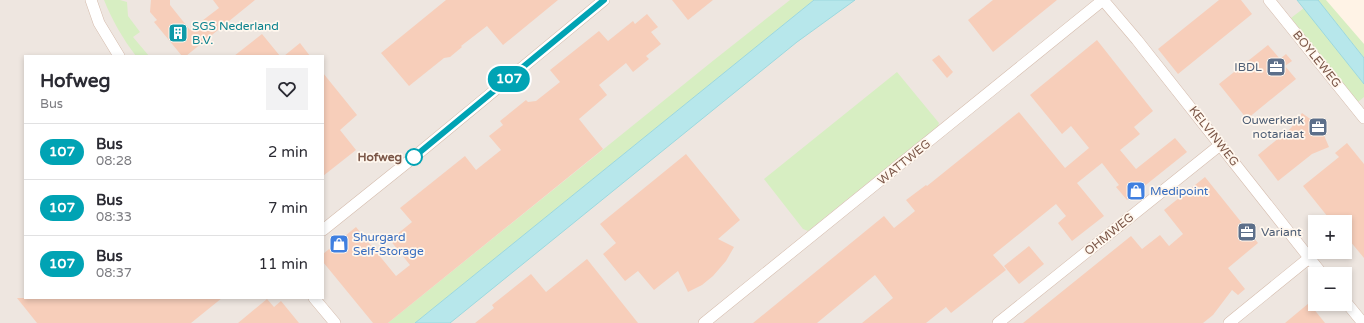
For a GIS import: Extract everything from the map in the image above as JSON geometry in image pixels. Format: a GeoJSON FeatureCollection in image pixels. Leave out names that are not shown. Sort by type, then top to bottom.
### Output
{"type":"FeatureCollection","features":[{"type":"Feature","properties":{"kind":"street"},"geometry":{"type":"LineString","coordinates":[[91,0],[99,23],[118,55]]}},
{"type":"Feature","properties":{"kind":"street"},"geometry":{"type":"LineString","coordinates":[[324,229],[604,0]]}},
{"type":"Feature","properties":{"kind":"street","name":"KELVINWEG"},"geometry":{"type":"LineString","coordinates":[[1103,0],[1137,40],[1308,257]]}},
{"type":"Feature","properties":{"kind":"street","name":"WATTWEG"},"geometry":{"type":"LineString","coordinates":[[704,323],[1103,0]]}},
{"type":"Feature","properties":{"kind":"street","name":"BOYLEWEG"},"geometry":{"type":"LineString","coordinates":[[1269,0],[1364,118]]}},
{"type":"Feature","properties":{"kind":"street","name":"OHMWEG"},"geometry":{"type":"LineString","coordinates":[[998,323],[1220,144]]}},
{"type":"Feature","properties":{"kind":"street"},"geometry":{"type":"LineString","coordinates":[[1230,323],[1308,259]]}},
{"type":"Feature","properties":{"kind":"street","name":"KELVINWEG"},"geometry":{"type":"LineString","coordinates":[[1310,259],[1316,267]]}},
{"type":"Feature","properties":{"kind":"street"},"geometry":{"type":"LineString","coordinates":[[315,299],[335,323]]}},
{"type":"Feature","properties":{"kind":"street"},"geometry":{"type":"LineString","coordinates":[[1352,310],[1363,323]]}},
{"type":"Feature","properties":{"kind":"shaded area"},"geometry":{"type":"Polygon","coordinates":[[[0,0],[1304,0],[1364,72],[1364,323],[0,323],[0,0]]]}},
{"type":"Feature","properties":{"kind":"green space"},"geometry":{"type":"Polygon","coordinates":[[[104,0],[120,0],[127,2],[128,16],[140,32],[133,37],[148,55],[135,55],[118,29],[104,0]]]}},
{"type":"Feature","properties":{"kind":"green space"},"geometry":{"type":"Polygon","coordinates":[[[790,0],[814,0],[415,323],[388,323],[714,60],[790,0]]]}},
{"type":"Feature","properties":{"kind":"green space"},"geometry":{"type":"Polygon","coordinates":[[[1318,0],[1326,0],[1364,44],[1364,58],[1318,0]]]}},
{"type":"Feature","properties":{"kind":"green space"},"geometry":{"type":"Polygon","coordinates":[[[1304,8],[1364,84],[1364,97],[1358,102],[1291,18],[1304,8]]]}},
{"type":"Feature","properties":{"kind":"green space"},"geometry":{"type":"Polygon","coordinates":[[[897,72],[939,123],[938,126],[808,231],[803,229],[764,179],[897,72]]]}},
{"type":"Feature","properties":{"kind":"water"},"geometry":{"type":"Polygon","coordinates":[[[814,0],[855,0],[797,42],[450,323],[415,323],[814,0]]]}},
{"type":"Feature","properties":{"kind":"water"},"geometry":{"type":"Polygon","coordinates":[[[1297,0],[1318,0],[1364,58],[1364,84],[1297,0]]]}},
{"type":"Feature","properties":{"kind":"building"},"geometry":{"type":"Polygon","coordinates":[[[151,0],[170,0],[170,5],[190,30],[219,8],[213,0],[255,0],[187,55],[181,55],[154,22],[157,20],[150,12],[151,0]]]}},
{"type":"Feature","properties":{"kind":"building"},"geometry":{"type":"Polygon","coordinates":[[[446,0],[558,0],[503,45],[487,26],[461,46],[462,47],[450,57],[444,58],[409,86],[381,53],[446,0]]]}},
{"type":"Feature","properties":{"kind":"building"},"geometry":{"type":"Polygon","coordinates":[[[672,0],[713,0],[688,20],[672,0]]]}},
{"type":"Feature","properties":{"kind":"building"},"geometry":{"type":"Polygon","coordinates":[[[993,0],[1057,0],[993,52],[968,20],[993,0]]]}},
{"type":"Feature","properties":{"kind":"building"},"geometry":{"type":"Polygon","coordinates":[[[1219,0],[1241,0],[1252,14],[1178,74],[1158,49],[1219,0]]]}},
{"type":"Feature","properties":{"kind":"building"},"geometry":{"type":"Polygon","coordinates":[[[647,14],[658,27],[651,32],[661,44],[646,56],[649,59],[633,72],[626,63],[599,85],[607,95],[579,119],[603,149],[388,323],[373,323],[324,263],[324,253],[356,227],[396,276],[410,265],[390,240],[412,222],[400,208],[465,156],[476,170],[501,150],[489,136],[503,125],[500,121],[526,100],[528,102],[536,101],[560,82],[550,70],[599,31],[608,41],[633,21],[635,24],[647,14]]]}},
{"type":"Feature","properties":{"kind":"building"},"geometry":{"type":"Polygon","coordinates":[[[262,34],[279,55],[235,55],[262,34]]]}},
{"type":"Feature","properties":{"kind":"building"},"geometry":{"type":"Polygon","coordinates":[[[1097,40],[1153,111],[1134,127],[1140,134],[1120,150],[1136,169],[1175,138],[1187,152],[1127,200],[1116,187],[1119,185],[1102,163],[1077,183],[1104,216],[1072,241],[1058,223],[1066,216],[1056,204],[993,255],[1006,270],[951,313],[946,307],[926,323],[862,323],[893,298],[875,275],[817,323],[753,323],[884,216],[894,228],[915,211],[906,200],[926,185],[927,186],[1019,112],[1065,168],[1089,148],[1071,126],[1062,134],[1030,95],[1097,40]]]}},
{"type":"Feature","properties":{"kind":"building"},"geometry":{"type":"Polygon","coordinates":[[[300,43],[309,55],[285,55],[300,43]]]}},
{"type":"Feature","properties":{"kind":"building"},"geometry":{"type":"Polygon","coordinates":[[[1268,45],[1280,59],[1286,54],[1292,61],[1285,66],[1296,79],[1247,119],[1219,84],[1268,45]]]}},
{"type":"Feature","properties":{"kind":"building"},"geometry":{"type":"Polygon","coordinates":[[[939,55],[953,72],[947,78],[932,60],[939,55]]]}},
{"type":"Feature","properties":{"kind":"building"},"geometry":{"type":"Polygon","coordinates":[[[324,74],[357,115],[340,130],[356,150],[324,175],[324,74]]]}},
{"type":"Feature","properties":{"kind":"building"},"geometry":{"type":"Polygon","coordinates":[[[1302,113],[1320,126],[1329,147],[1312,154],[1278,181],[1258,155],[1291,128],[1302,113]]]}},
{"type":"Feature","properties":{"kind":"building"},"geometry":{"type":"Polygon","coordinates":[[[1347,143],[1364,164],[1364,258],[1352,243],[1352,215],[1326,215],[1303,186],[1339,157],[1335,153],[1347,143]]]}},
{"type":"Feature","properties":{"kind":"building"},"geometry":{"type":"Polygon","coordinates":[[[686,154],[740,220],[718,239],[734,247],[726,261],[713,276],[702,285],[688,292],[678,271],[654,290],[638,271],[625,281],[603,254],[616,243],[600,224],[686,154]]]}},
{"type":"Feature","properties":{"kind":"building"},"geometry":{"type":"Polygon","coordinates":[[[1205,177],[1258,243],[1228,268],[1245,289],[1238,295],[1232,290],[1213,315],[1203,323],[1023,323],[1131,236],[1142,249],[1160,235],[1169,246],[1183,234],[1164,210],[1205,177]]]}},
{"type":"Feature","properties":{"kind":"building"},"geometry":{"type":"Polygon","coordinates":[[[1029,246],[1044,264],[1019,284],[1004,266],[1029,246]]]}},
{"type":"Feature","properties":{"kind":"building"},"geometry":{"type":"Polygon","coordinates":[[[587,259],[638,323],[475,323],[494,308],[492,305],[531,274],[546,292],[587,259]]]}},
{"type":"Feature","properties":{"kind":"building"},"geometry":{"type":"Polygon","coordinates":[[[17,298],[221,299],[191,323],[37,323],[17,298]]]}},
{"type":"Feature","properties":{"kind":"building"},"geometry":{"type":"Polygon","coordinates":[[[267,299],[274,307],[281,301],[299,323],[238,323],[267,299]]]}},
{"type":"Feature","properties":{"kind":"building"},"geometry":{"type":"Polygon","coordinates":[[[1308,304],[1308,311],[1315,311],[1325,323],[1285,323],[1308,304]]]}},
{"type":"Feature","properties":{"kind":"bus line","name":"107"},"geometry":{"type":"LineString","coordinates":[[414,157],[604,0]]}},
{"type":"Feature","properties":{"kind":"place","name":"SGS Nederland B.V."},"geometry":{"type":"Point","coordinates":[178,33]}},
{"type":"Feature","properties":{"kind":"place","name":"IBDL"},"geometry":{"type":"Point","coordinates":[1276,67]}},
{"type":"Feature","properties":{"kind":"place","name":"Ouwerkerk notariaat"},"geometry":{"type":"Point","coordinates":[1318,127]}},
{"type":"Feature","properties":{"kind":"place","name":"Hofweg"},"geometry":{"type":"Point","coordinates":[414,157]}},
{"type":"Feature","properties":{"kind":"place","name":"Medipoint"},"geometry":{"type":"Point","coordinates":[1136,191]}},
{"type":"Feature","properties":{"kind":"place","name":"Variant"},"geometry":{"type":"Point","coordinates":[1247,232]}},
{"type":"Feature","properties":{"kind":"place","name":"Shurgard Self-Storage"},"geometry":{"type":"Point","coordinates":[339,244]}}]}
